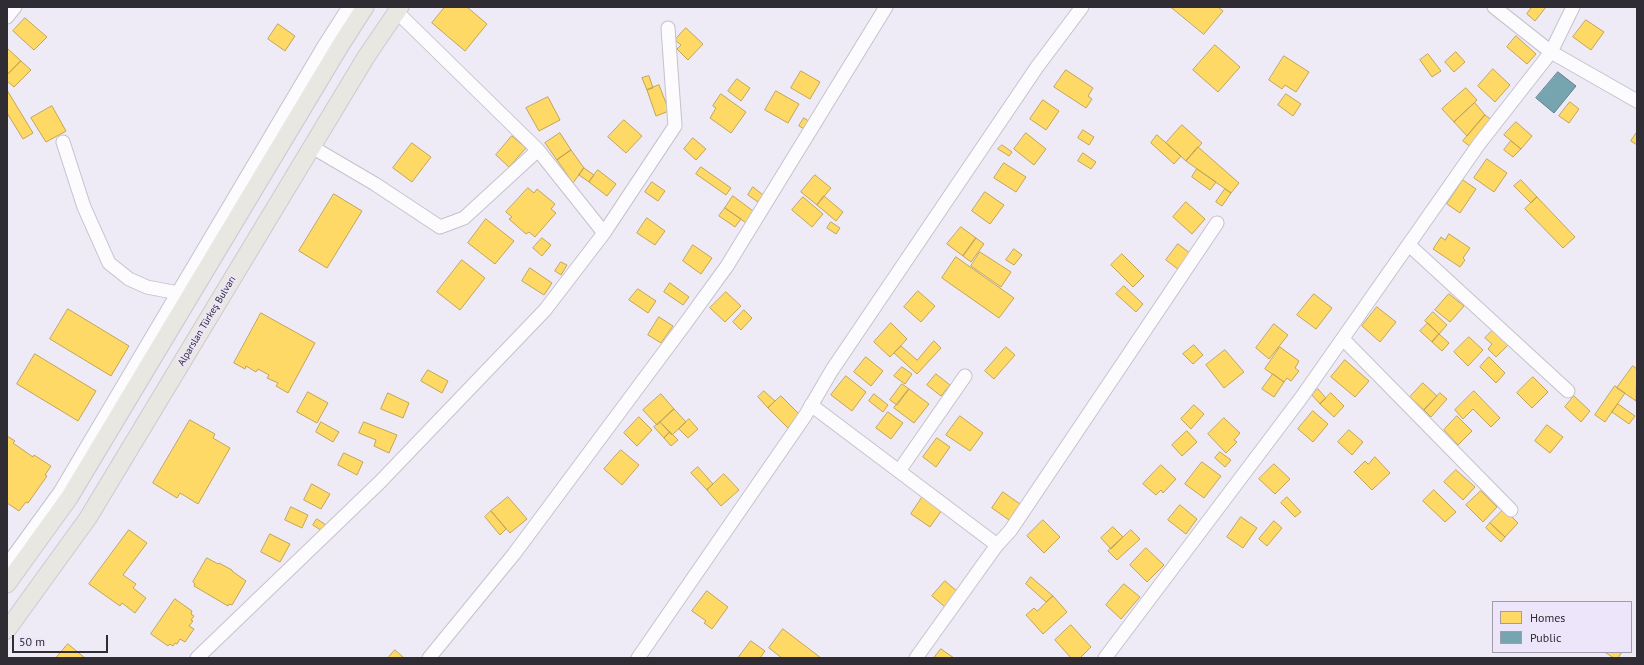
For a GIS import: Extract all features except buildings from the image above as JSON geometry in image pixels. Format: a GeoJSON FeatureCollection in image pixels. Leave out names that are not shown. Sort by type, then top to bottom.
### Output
{"type":"FeatureCollection","features":[{"type":"Feature","properties":{"kind":"main road"},"geometry":{"type":"LineString","coordinates":[[7,584],[69,498],[186,290],[365,7]]}},
{"type":"Feature","properties":{"kind":"main road","name":"Alparslan Türkeş Bulvarı"},"geometry":{"type":"LineString","coordinates":[[7,630],[88,518],[366,57],[398,9]]}},
{"type":"Feature","properties":{"kind":"street"},"geometry":{"type":"LineString","coordinates":[[7,17],[15,7]]}},
{"type":"Feature","properties":{"kind":"street"},"geometry":{"type":"LineString","coordinates":[[7,565],[11,551],[60,492],[186,290],[324,46],[349,7]]}},
{"type":"Feature","properties":{"kind":"street"},"geometry":{"type":"LineString","coordinates":[[429,658],[514,554],[686,324],[727,266],[886,7]]}},
{"type":"Feature","properties":{"kind":"street"},"geometry":{"type":"LineString","coordinates":[[638,658],[811,405],[832,370],[1028,80],[1082,7]]}},
{"type":"Feature","properties":{"kind":"street"},"geometry":{"type":"LineString","coordinates":[[1494,7],[1551,52],[1637,101]]}},
{"type":"Feature","properties":{"kind":"street"},"geometry":{"type":"LineString","coordinates":[[1105,658],[1301,398],[1479,144],[1551,52],[1573,7]]}},
{"type":"Feature","properties":{"kind":"street"},"geometry":{"type":"LineString","coordinates":[[398,9],[538,150],[604,233]]}},
{"type":"Feature","properties":{"kind":"street"},"geometry":{"type":"LineString","coordinates":[[197,658],[385,476],[544,310],[604,233],[675,126],[668,28]]}},
{"type":"Feature","properties":{"kind":"street"},"geometry":{"type":"LineString","coordinates":[[64,142],[84,207],[109,263],[129,279],[147,286],[186,290]]}},
{"type":"Feature","properties":{"kind":"street"},"geometry":{"type":"LineString","coordinates":[[312,147],[375,184],[440,227],[464,218],[538,150]]}},
{"type":"Feature","properties":{"kind":"street"},"geometry":{"type":"LineString","coordinates":[[916,658],[997,545],[1010,531],[1217,224]]}},
{"type":"Feature","properties":{"kind":"street"},"geometry":{"type":"LineString","coordinates":[[1409,245],[1568,391]]}},
{"type":"Feature","properties":{"kind":"street"},"geometry":{"type":"LineString","coordinates":[[1343,339],[1511,510]]}},
{"type":"Feature","properties":{"kind":"street"},"geometry":{"type":"LineString","coordinates":[[899,471],[965,376]]}},
{"type":"Feature","properties":{"kind":"street"},"geometry":{"type":"LineString","coordinates":[[811,405],[997,545]]}}]}
